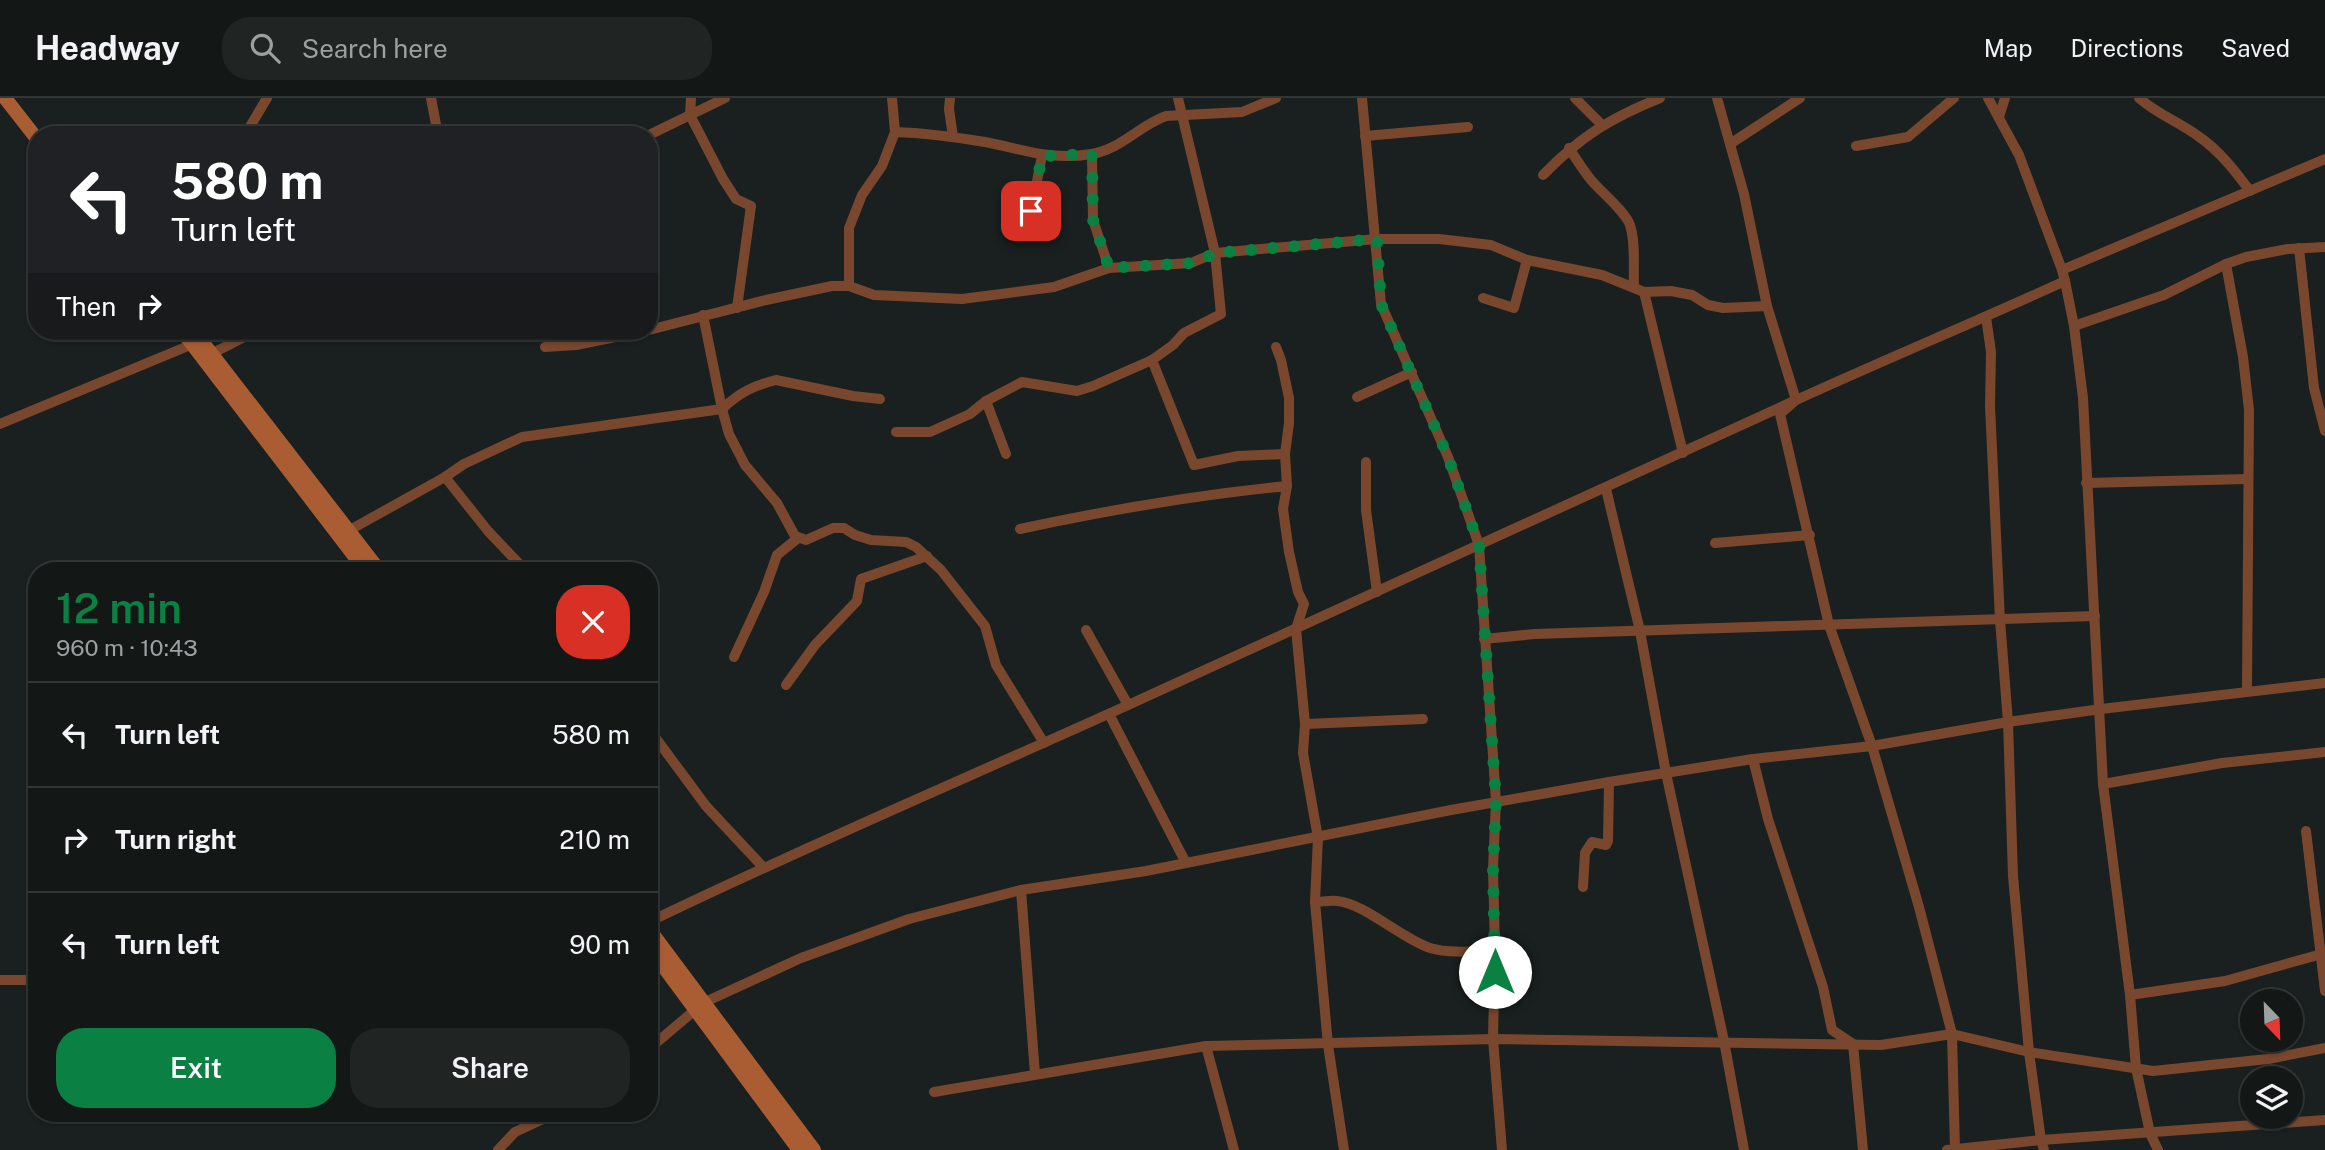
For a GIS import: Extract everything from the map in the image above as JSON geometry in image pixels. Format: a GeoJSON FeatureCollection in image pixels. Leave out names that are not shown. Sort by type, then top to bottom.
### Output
{"type":"FeatureCollection","features":[{"type":"Feature","properties":{"kind":"street"},"geometry":{"type":"LineString","coordinates":[[5,98],[28,127]]}},
{"type":"Feature","properties":{"kind":"street"},"geometry":{"type":"LineString","coordinates":[[12,98],[33,126]]}},
{"type":"Feature","properties":{"kind":"street"},"geometry":{"type":"LineString","coordinates":[[250,126],[267,98]]}},
{"type":"Feature","properties":{"kind":"street"},"geometry":{"type":"LineString","coordinates":[[431,98],[436,126]]}},
{"type":"Feature","properties":{"kind":"street"},"geometry":{"type":"LineString","coordinates":[[691,98],[690,115],[736,199],[751,206],[737,307]]}},
{"type":"Feature","properties":{"kind":"street"},"geometry":{"type":"LineString","coordinates":[[658,131],[725,98]]}},
{"type":"Feature","properties":{"kind":"street"},"geometry":{"type":"LineString","coordinates":[[849,286],[849,228],[862,195],[882,166],[895,132],[892,98]]}},
{"type":"Feature","properties":{"kind":"street"},"geometry":{"type":"LineString","coordinates":[[950,98],[953,137]]}},
{"type":"Feature","properties":{"kind":"street"},"geometry":{"type":"LineString","coordinates":[[896,432],[930,432],[970,414],[986,401],[1022,382],[1077,391],[1152,360],[1184,333],[1221,314],[1216,253],[1178,98]]}},
{"type":"Feature","properties":{"kind":"street"},"geometry":{"type":"LineString","coordinates":[[895,132],[938,134],[988,142],[1042,156],[1092,154],[1127,140],[1156,119],[1166,116],[1242,112],[1276,98]]}},
{"type":"Feature","properties":{"kind":"street"},"geometry":{"type":"LineString","coordinates":[[1362,98],[1381,304],[1448,457],[1479,545],[1496,801],[1493,869],[1493,1039],[1502,1150]]}},
{"type":"Feature","properties":{"kind":"street"},"geometry":{"type":"LineString","coordinates":[[1575,98],[1602,124]]}},
{"type":"Feature","properties":{"kind":"street"},"geometry":{"type":"LineString","coordinates":[[1543,175],[1569,148],[1602,124],[1660,98]]}},
{"type":"Feature","properties":{"kind":"street"},"geometry":{"type":"LineString","coordinates":[[1717,98],[1744,194],[1767,306],[1796,400]]}},
{"type":"Feature","properties":{"kind":"street"},"geometry":{"type":"LineString","coordinates":[[1730,144],[1800,98]]}},
{"type":"Feature","properties":{"kind":"street"},"geometry":{"type":"LineString","coordinates":[[1856,146],[1908,137],[1954,98]]}},
{"type":"Feature","properties":{"kind":"street"},"geometry":{"type":"LineString","coordinates":[[1987,98],[2020,155],[2063,276],[2074,326],[2083,398],[2103,784],[2130,995],[2136,1068],[2150,1132],[2158,1150]]}},
{"type":"Feature","properties":{"kind":"street"},"geometry":{"type":"LineString","coordinates":[[1999,117],[2005,98]]}},
{"type":"Feature","properties":{"kind":"street"},"geometry":{"type":"LineString","coordinates":[[2139,98],[2155,112],[2198,136],[2231,164],[2250,191]]}},
{"type":"Feature","properties":{"kind":"street"},"geometry":{"type":"LineString","coordinates":[[1365,136],[1468,127]]}},
{"type":"Feature","properties":{"kind":"street"},"geometry":{"type":"LineString","coordinates":[[1569,148],[1592,181],[1624,213],[1630,224],[1639,289],[1683,453]]}},
{"type":"Feature","properties":{"kind":"street"},"geometry":{"type":"LineString","coordinates":[[1092,154],[1093,220],[1109,268]]}},
{"type":"Feature","properties":{"kind":"street"},"geometry":{"type":"LineString","coordinates":[[1028,226],[1042,156]]}},
{"type":"Feature","properties":{"kind":"street"},"geometry":{"type":"LineString","coordinates":[[658,918],[763,867],[1606,489],[1796,400],[1986,317],[2063,276],[2325,159]]}},
{"type":"Feature","properties":{"kind":"street"},"geometry":{"type":"LineString","coordinates":[[658,327],[832,286],[849,286],[874,295],[962,299],[1054,287],[1109,268],[1191,263],[1216,253],[1377,239],[1438,239],[1491,245],[1527,260],[1602,275],[1639,289],[1692,295],[1708,304],[1723,308],[1767,306]]}},
{"type":"Feature","properties":{"kind":"street"},"geometry":{"type":"LineString","coordinates":[[2074,326],[2164,295],[2246,257],[2299,248],[2325,247]]}},
{"type":"Feature","properties":{"kind":"street"},"geometry":{"type":"LineString","coordinates":[[2299,248],[2325,431]]}},
{"type":"Feature","properties":{"kind":"street"},"geometry":{"type":"LineString","coordinates":[[1483,298],[1514,309],[1527,260]]}},
{"type":"Feature","properties":{"kind":"street"},"geometry":{"type":"LineString","coordinates":[[2226,264],[2243,357],[2249,410],[2247,690]]}},
{"type":"Feature","properties":{"kind":"street"},"geometry":{"type":"LineString","coordinates":[[703,315],[729,434],[745,465],[777,503],[798,538],[806,540],[833,528],[844,528],[871,540],[906,542],[927,556],[985,626],[996,665],[1044,743]]}},
{"type":"Feature","properties":{"kind":"street"},"geometry":{"type":"LineString","coordinates":[[1986,317],[1991,352],[1990,406],[2000,620],[2008,722],[2013,876],[2029,1052],[2043,1145]]}},
{"type":"Feature","properties":{"kind":"street"},"geometry":{"type":"LineString","coordinates":[[0,424],[187,340]]}},
{"type":"Feature","properties":{"kind":"street"},"geometry":{"type":"LineString","coordinates":[[196,340],[359,562]]}},
{"type":"Feature","properties":{"kind":"street"},"geometry":{"type":"LineString","coordinates":[[198,340],[213,353],[253,418],[373,562]]}},
{"type":"Feature","properties":{"kind":"street"},"geometry":{"type":"LineString","coordinates":[[213,353],[238,340]]}},
{"type":"Feature","properties":{"kind":"street"},"geometry":{"type":"LineString","coordinates":[[545,347],[600,340]]}},
{"type":"Feature","properties":{"kind":"street"},"geometry":{"type":"LineString","coordinates":[[1276,347],[1289,398],[1289,423],[1284,454],[1287,486],[1283,509],[1289,552],[1298,592],[1304,604],[1296,629],[1305,724],[1303,752],[1318,838],[1315,902],[1328,1045],[1344,1150]]}},
{"type":"Feature","properties":{"kind":"street"},"geometry":{"type":"LineString","coordinates":[[1152,360],[1194,465],[1238,456],[1284,454]]}},
{"type":"Feature","properties":{"kind":"street"},"geometry":{"type":"LineString","coordinates":[[1357,397],[1412,372]]}},
{"type":"Feature","properties":{"kind":"street"},"geometry":{"type":"LineString","coordinates":[[348,531],[464,464],[522,437],[678,413],[722,409],[736,395],[764,382],[776,380],[880,399]]}},
{"type":"Feature","properties":{"kind":"street"},"geometry":{"type":"LineString","coordinates":[[1796,400],[1780,414],[1829,625],[1872,746],[1919,907],[1952,1034],[1955,1150]]}},
{"type":"Feature","properties":{"kind":"street"},"geometry":{"type":"LineString","coordinates":[[986,401],[1006,454]]}},
{"type":"Feature","properties":{"kind":"street"},"geometry":{"type":"LineString","coordinates":[[1366,462],[1366,510],[1377,592]]}},
{"type":"Feature","properties":{"kind":"street"},"geometry":{"type":"LineString","coordinates":[[445,477],[488,531],[517,562]]}},
{"type":"Feature","properties":{"kind":"street"},"geometry":{"type":"LineString","coordinates":[[2086,483],[2247,479]]}},
{"type":"Feature","properties":{"kind":"street"},"geometry":{"type":"LineString","coordinates":[[1020,529],[1128,507],[1224,492],[1287,486]]}},
{"type":"Feature","properties":{"kind":"street"},"geometry":{"type":"LineString","coordinates":[[1606,489],[1640,631],[1666,773],[1724,1041],[1744,1150]]}},
{"type":"Feature","properties":{"kind":"street"},"geometry":{"type":"LineString","coordinates":[[1716,543],[1810,535]]}},
{"type":"Feature","properties":{"kind":"street"},"geometry":{"type":"LineString","coordinates":[[734,657],[764,592],[777,555],[798,538]]}},
{"type":"Feature","properties":{"kind":"street"},"geometry":{"type":"LineString","coordinates":[[786,685],[815,645],[857,601],[860,581],[927,556]]}},
{"type":"Feature","properties":{"kind":"street"},"geometry":{"type":"LineString","coordinates":[[1484,639],[1535,634],[2095,616]]}},
{"type":"Feature","properties":{"kind":"street"},"geometry":{"type":"LineString","coordinates":[[1086,630],[1128,705]]}},
{"type":"Feature","properties":{"kind":"street"},"geometry":{"type":"LineString","coordinates":[[658,1041],[700,1006],[801,958],[909,919],[1021,890],[1098,880],[1496,801],[1753,759],[1872,746],[2101,709],[2325,683]]}},
{"type":"Feature","properties":{"kind":"street"},"geometry":{"type":"LineString","coordinates":[[1108,714],[1186,863]]}},
{"type":"Feature","properties":{"kind":"street"},"geometry":{"type":"LineString","coordinates":[[1305,724],[1423,719]]}},
{"type":"Feature","properties":{"kind":"street"},"geometry":{"type":"LineString","coordinates":[[658,741],[706,806],[763,867]]}},
{"type":"Feature","properties":{"kind":"street"},"geometry":{"type":"LineString","coordinates":[[2103,784],[2222,763],[2325,752]]}},
{"type":"Feature","properties":{"kind":"street"},"geometry":{"type":"LineString","coordinates":[[1753,759],[1771,830],[1823,987],[1832,1030],[1853,1044]]}},
{"type":"Feature","properties":{"kind":"street"},"geometry":{"type":"LineString","coordinates":[[1583,887],[1585,853],[1592,842],[1606,845],[1608,841],[1609,782]]}},
{"type":"Feature","properties":{"kind":"street"},"geometry":{"type":"LineString","coordinates":[[2306,831],[2323,954],[2325,990]]}},
{"type":"Feature","properties":{"kind":"street"},"geometry":{"type":"LineString","coordinates":[[1021,890],[1035,1074]]}},
{"type":"Feature","properties":{"kind":"street"},"geometry":{"type":"LineString","coordinates":[[1315,902],[1344,902],[1432,949],[1495,950]]}},
{"type":"Feature","properties":{"kind":"street"},"geometry":{"type":"LineString","coordinates":[[658,943],[799,1150]]}},
{"type":"Feature","properties":{"kind":"street"},"geometry":{"type":"LineString","coordinates":[[2130,995],[2225,981],[2323,954]]}},
{"type":"Feature","properties":{"kind":"street"},"geometry":{"type":"LineString","coordinates":[[658,957],[700,1006]]}},
{"type":"Feature","properties":{"kind":"street"},"geometry":{"type":"LineString","coordinates":[[0,981],[28,980]]}},
{"type":"Feature","properties":{"kind":"street"},"geometry":{"type":"LineString","coordinates":[[934,1092],[1206,1046],[1493,1039],[1881,1045],[1952,1034],[2029,1052],[2153,1071],[2268,1059],[2325,1048]]}},
{"type":"Feature","properties":{"kind":"street"},"geometry":{"type":"LineString","coordinates":[[1853,1044],[1863,1150]]}},
{"type":"Feature","properties":{"kind":"street"},"geometry":{"type":"LineString","coordinates":[[1206,1046],[1234,1150]]}},
{"type":"Feature","properties":{"kind":"street"},"geometry":{"type":"LineString","coordinates":[[731,1050],[814,1150]]}},
{"type":"Feature","properties":{"kind":"street"},"geometry":{"type":"LineString","coordinates":[[1947,1150],[2043,1145],[2150,1132],[2325,1119]]}},
{"type":"Feature","properties":{"kind":"street"},"geometry":{"type":"LineString","coordinates":[[498,1150],[516,1132],[537,1122]]}},
{"type":"Feature","properties":{"kind":"route"},"geometry":{"type":"LineString","coordinates":[[1031,211],[1042,156],[1092,154],[1093,220],[1109,268],[1191,263],[1216,253],[1377,239],[1381,304],[1448,457],[1479,545],[1496,801],[1493,869],[1495,972]]}}]}
